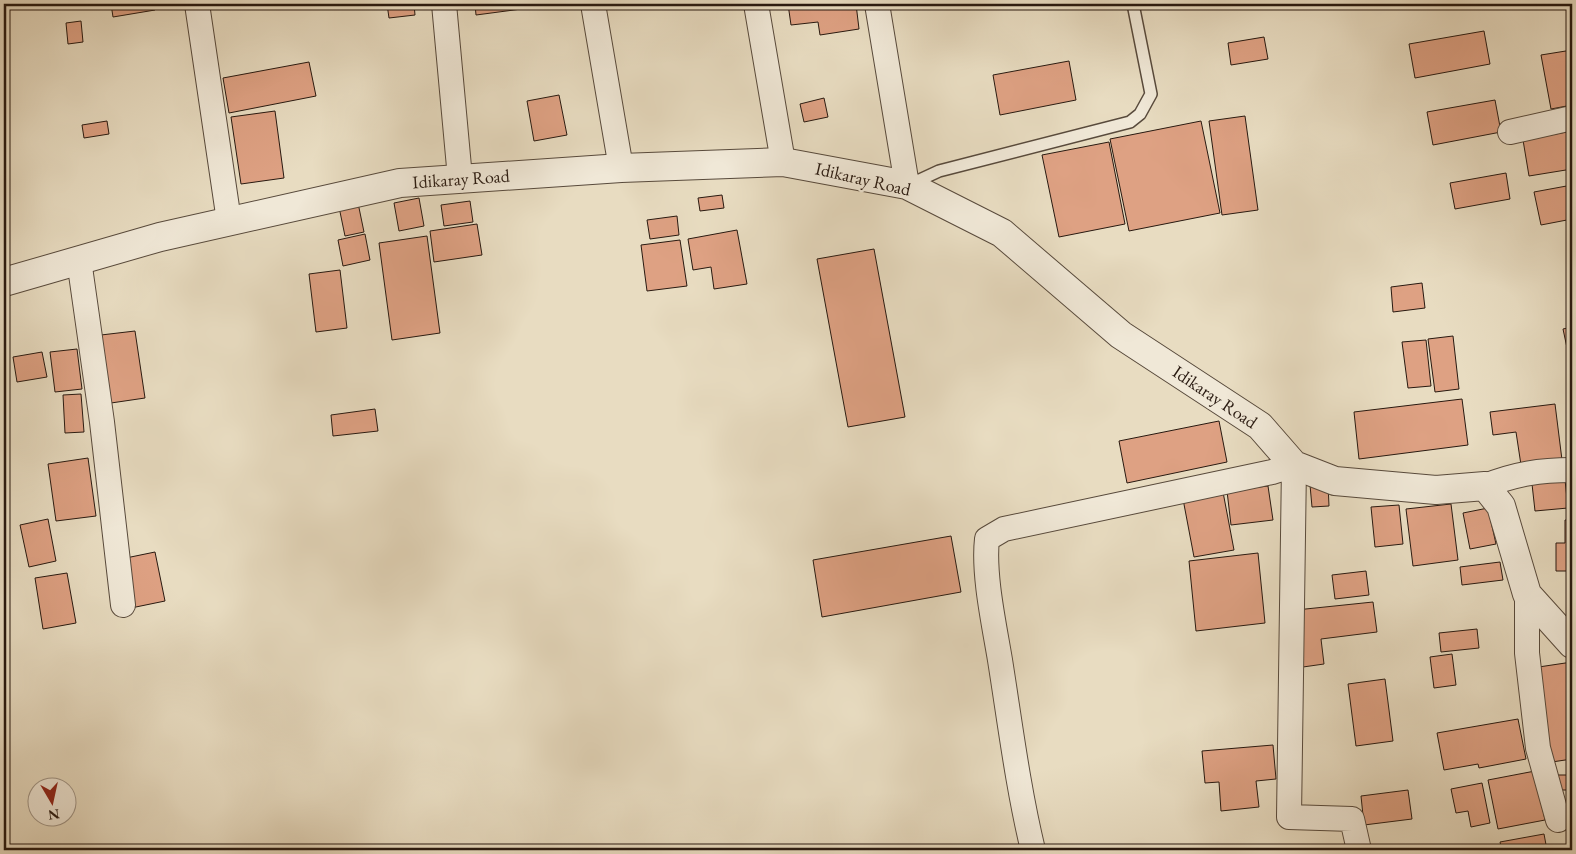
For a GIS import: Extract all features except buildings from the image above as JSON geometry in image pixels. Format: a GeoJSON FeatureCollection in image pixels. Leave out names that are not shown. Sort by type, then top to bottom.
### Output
{"type":"FeatureCollection","features":[{"type":"Feature","properties":{"kind":"street"},"geometry":{"type":"LineString","coordinates":[[197,4],[229,221]]}},
{"type":"Feature","properties":{"kind":"street"},"geometry":{"type":"LineString","coordinates":[[444,4],[460,178]]}},
{"type":"Feature","properties":{"kind":"street"},"geometry":{"type":"LineString","coordinates":[[593,4],[621,168]]}},
{"type":"Feature","properties":{"kind":"street"},"geometry":{"type":"LineString","coordinates":[[756,4],[783,162]]}},
{"type":"Feature","properties":{"kind":"street"},"geometry":{"type":"LineString","coordinates":[[877,4],[907,185]]}},
{"type":"Feature","properties":{"kind":"street"},"geometry":{"type":"LineString","coordinates":[[1510,132],[1572,118]]}},
{"type":"Feature","properties":{"kind":"street","name":"Idikaray Road"},"geometry":{"type":"LineString","coordinates":[[4,282],[160,237],[400,183],[621,168],[783,162],[907,185],[1002,233],[1121,335],[1260,426],[1294,465],[1335,481],[1436,490],[1485,486]]}},
{"type":"Feature","properties":{"kind":"street"},"geometry":{"type":"LineString","coordinates":[[79,260],[102,422],[123,605]]}},
{"type":"Feature","properties":{"kind":"street"},"geometry":{"type":"LineString","coordinates":[[1033,850],[1024,814],[995,628],[985,555],[987,539],[1004,529],[1272,472],[1294,465],[1288,817],[1352,819],[1359,850]]}},
{"type":"Feature","properties":{"kind":"street"},"geometry":{"type":"LineString","coordinates":[[1558,820],[1538,748],[1527,653],[1527,594],[1502,506],[1485,486],[1508,477],[1542,470],[1572,470]]}},
{"type":"Feature","properties":{"kind":"street"},"geometry":{"type":"LineString","coordinates":[[1527,594],[1572,644]]}},
{"type":"Feature","properties":{"kind":"lane"},"geometry":{"type":"LineString","coordinates":[[907,185],[939,171],[1130,122],[1140,114],[1147,105],[1151,94],[1133,4]]}}]}
